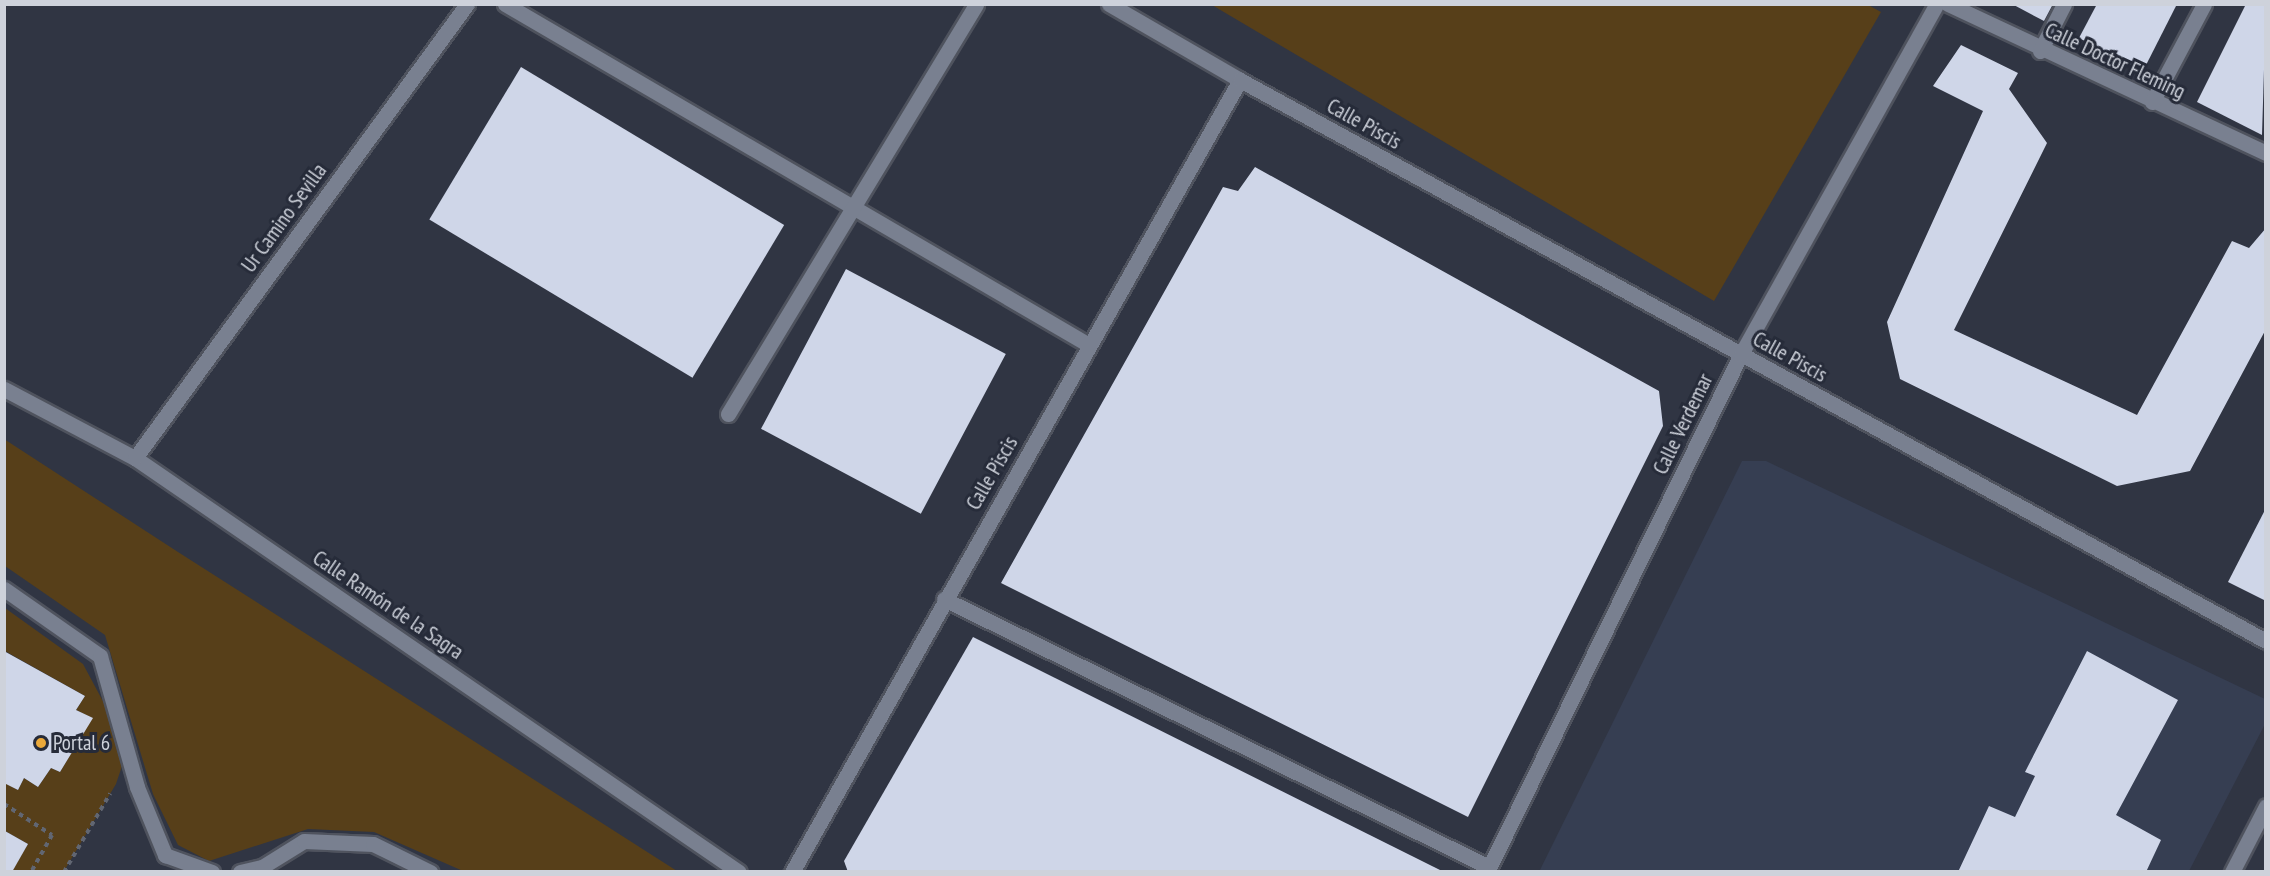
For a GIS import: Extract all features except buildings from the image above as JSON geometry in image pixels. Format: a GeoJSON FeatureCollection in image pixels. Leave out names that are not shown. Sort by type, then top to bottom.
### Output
{"type":"FeatureCollection","features":[{"type":"Feature","properties":{"kind":"street","name":"Ur Camino Sevilla"},"geometry":{"type":"LineString","coordinates":[[135,458],[467,4]]}},
{"type":"Feature","properties":{"kind":"street"},"geometry":{"type":"LineString","coordinates":[[505,4],[1089,345]]}},
{"type":"Feature","properties":{"kind":"street"},"geometry":{"type":"LineString","coordinates":[[728,414],[976,4]]}},
{"type":"Feature","properties":{"kind":"street"},"geometry":{"type":"LineString","coordinates":[[1109,4],[1240,80]]}},
{"type":"Feature","properties":{"kind":"street"},"geometry":{"type":"LineString","coordinates":[[2040,51],[2064,4]]}},
{"type":"Feature","properties":{"kind":"street"},"geometry":{"type":"LineString","coordinates":[[2152,102],[2204,4]]}},
{"type":"Feature","properties":{"kind":"street","name":"Calle Doctor Fleming"},"geometry":{"type":"LineString","coordinates":[[1947,5],[2040,51],[2265,152]]}},
{"type":"Feature","properties":{"kind":"street","name":"Calle Verdemar"},"geometry":{"type":"LineString","coordinates":[[1488,869],[1741,354],[1947,5]]}},
{"type":"Feature","properties":{"kind":"street","name":"Calle Piscis"},"geometry":{"type":"LineString","coordinates":[[792,872],[944,599],[1240,80],[2265,641]]}},
{"type":"Feature","properties":{"kind":"street","name":"Calle Ramón de la Sagra"},"geometry":{"type":"LineString","coordinates":[[4,388],[135,458],[739,872]]}},
{"type":"Feature","properties":{"kind":"street"},"geometry":{"type":"LineString","coordinates":[[4,589],[100,656],[128,748],[137,787],[165,855],[212,872]]}},
{"type":"Feature","properties":{"kind":"street"},"geometry":{"type":"LineString","coordinates":[[944,599],[1488,869]]}},
{"type":"Feature","properties":{"kind":"street"},"geometry":{"type":"LineString","coordinates":[[2232,872],[2265,806]]}},
{"type":"Feature","properties":{"kind":"street"},"geometry":{"type":"LineString","coordinates":[[240,872],[262,867],[304,841],[373,844],[430,872]]}},
{"type":"Feature","properties":{"kind":"path"},"geometry":{"type":"LineString","coordinates":[[64,872],[116,784],[128,748]]}},
{"type":"Feature","properties":{"kind":"path"},"geometry":{"type":"LineString","coordinates":[[4,804],[51,835],[31,872]]}},
{"type":"Feature","properties":{"kind":"shaded area"},"geometry":{"type":"Polygon","coordinates":[[[1212,5],[1868,5],[1881,12],[1714,301],[1212,5]]]}},
{"type":"Feature","properties":{"kind":"shaded area"},"geometry":{"type":"Polygon","coordinates":[[[4,439],[677,871],[463,871],[374,832],[308,829],[209,861],[178,845],[153,794],[105,635],[5,566],[4,439]]]}},
{"type":"Feature","properties":{"kind":"shaded area"},"geometry":{"type":"Polygon","coordinates":[[[1742,461],[1766,461],[2265,699],[2265,724],[2189,871],[1539,872],[1742,461]]]}},
{"type":"Feature","properties":{"kind":"shaded area"},"geometry":{"type":"Polygon","coordinates":[[[5,608],[83,664],[128,748],[116,784],[64,871],[12,871],[28,844],[5,831],[5,783],[18,790],[24,778],[38,787],[51,768],[60,772],[92,718],[76,710],[85,696],[5,651],[5,608]]]}},
{"type":"Feature","properties":{"kind":"place","name":"Portal 6"},"geometry":{"type":"Point","coordinates":[41,743]}}]}
